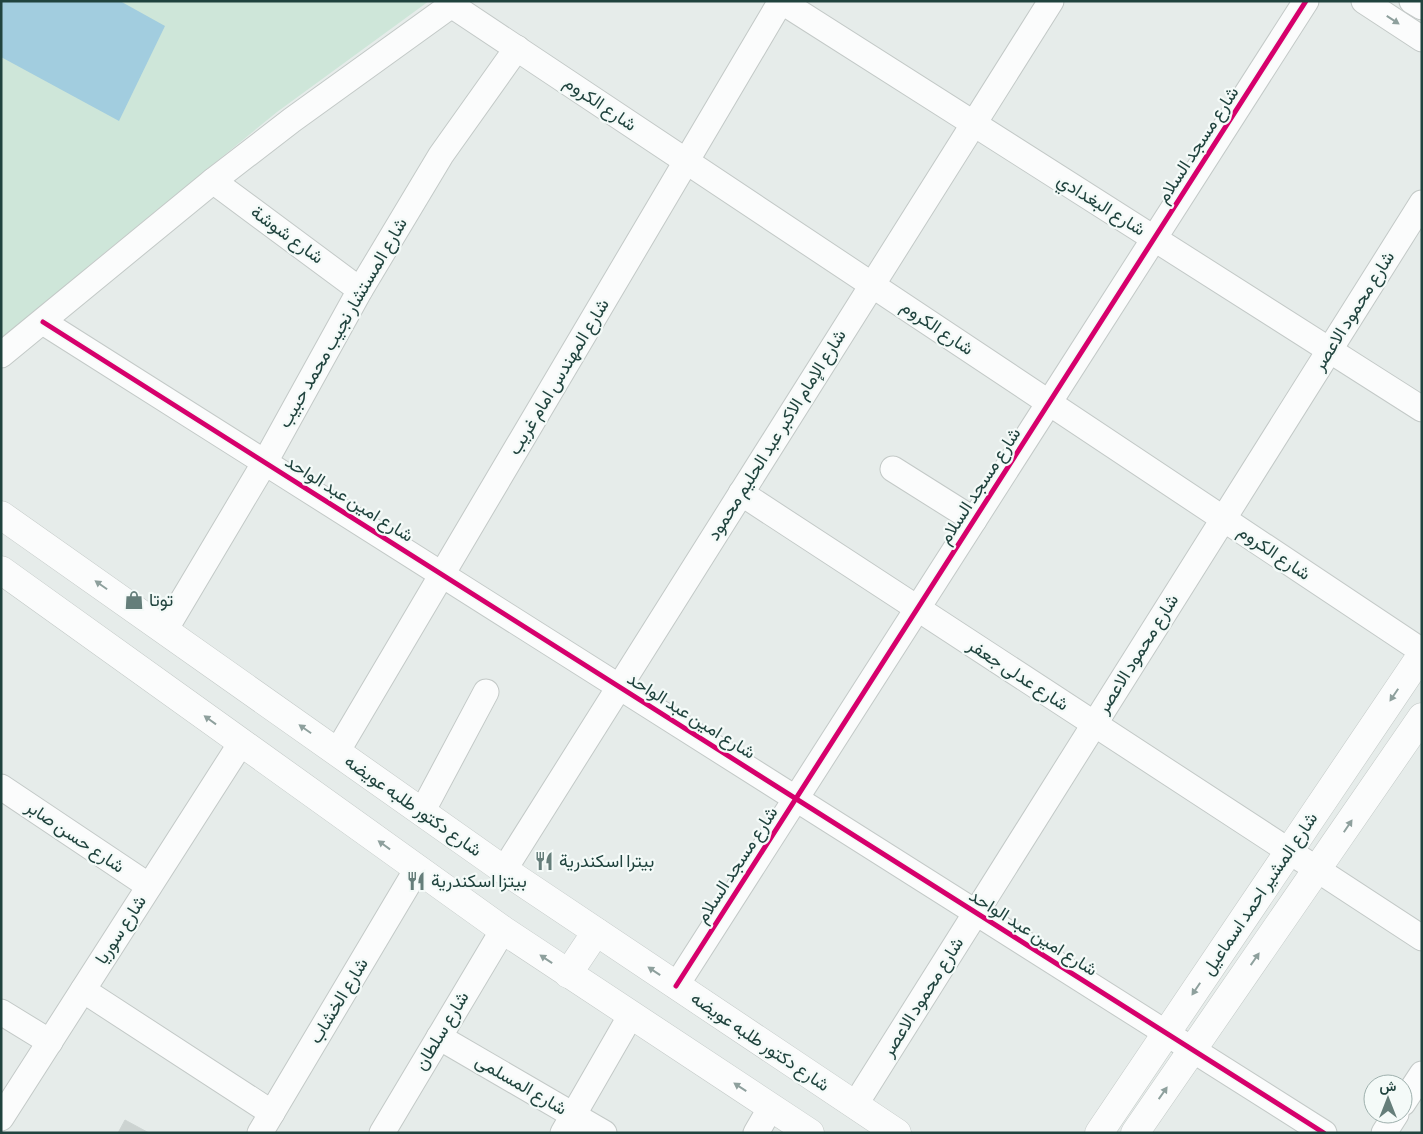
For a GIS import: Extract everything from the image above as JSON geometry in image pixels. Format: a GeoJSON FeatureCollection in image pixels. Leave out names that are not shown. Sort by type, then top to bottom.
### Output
{"type":"FeatureCollection","features":[{"type":"Feature","properties":{"kind":"street","name":"شارع البغدادي"},"geometry":{"type":"LineString","coordinates":[[781,1],[1422,409]]}},
{"type":"Feature","properties":{"kind":"street","name":"شارع المهندس امام غريب"},"geometry":{"type":"LineString","coordinates":[[337,752],[781,1]]}},
{"type":"Feature","properties":{"kind":"street","name":"شارع الإمام الاكبر عبد الحليم محمود"},"geometry":{"type":"LineString","coordinates":[[504,870],[1051,1]]}},
{"type":"Feature","properties":{"kind":"street","name":"شارع مسجد السلام"},"geometry":{"type":"LineString","coordinates":[[676,986],[1306,1]]}},
{"type":"Feature","properties":{"kind":"street"},"geometry":{"type":"LineString","coordinates":[[1364,1],[1422,38]]}},
{"type":"Feature","properties":{"kind":"street"},"geometry":{"type":"LineString","coordinates":[[1412,1],[1422,7]]}},
{"type":"Feature","properties":{"kind":"street"},"geometry":{"type":"LineString","coordinates":[[1,355],[213,181],[340,85],[455,3]]}},
{"type":"Feature","properties":{"kind":"street","name":"شارع الكروم"},"geometry":{"type":"LineString","coordinates":[[455,3],[516,48],[1422,653]]}},
{"type":"Feature","properties":{"kind":"street","name":"شارع المستشار نجيب محمد حبيب"},"geometry":{"type":"LineString","coordinates":[[164,630],[265,462],[360,290],[441,155],[516,48]]}},
{"type":"Feature","properties":{"kind":"street","name":"شارع شوشة"},"geometry":{"type":"LineString","coordinates":[[213,181],[360,290]]}},
{"type":"Feature","properties":{"kind":"street","name":"شارع محمود الاعصر"},"geometry":{"type":"LineString","coordinates":[[855,1105],[1422,203]]}},
{"type":"Feature","properties":{"kind":"street","name":"شارع امين عبد الواحد"},"geometry":{"type":"LineString","coordinates":[[43,322],[1324,1133]]}},
{"type":"Feature","properties":{"kind":"street","name":"شارع مسجد السلام"},"geometry":{"type":"LineString","coordinates":[[892,469],[974,520]]}},
{"type":"Feature","properties":{"kind":"street","name":"شارع عدلى جعفر"},"geometry":{"type":"LineString","coordinates":[[741,493],[1422,938]]}},
{"type":"Feature","properties":{"kind":"street","name":"شارع دكتور طلبه عويضه"},"geometry":{"type":"LineString","coordinates":[[1,516],[504,870],[855,1105]]}},
{"type":"Feature","properties":{"kind":"street"},"geometry":{"type":"LineString","coordinates":[[1,570],[503,930],[810,1133]]}},
{"type":"Feature","properties":{"kind":"street","name":"شارع المشير احمد اسماعيل"},"geometry":{"type":"LineString","coordinates":[[1099,1133],[1422,653]]}},
{"type":"Feature","properties":{"kind":"street"},"geometry":{"type":"LineString","coordinates":[[422,812],[486,692]]}},
{"type":"Feature","properties":{"kind":"street","name":"شارع المشير احمد اسماعيل"},"geometry":{"type":"LineString","coordinates":[[1135,1133],[1422,717]]}},
{"type":"Feature","properties":{"kind":"street","name":"شارع سوريا"},"geometry":{"type":"LineString","coordinates":[[1,1118],[241,742]]}},
{"type":"Feature","properties":{"kind":"street","name":"شارع حسن صابر"},"geometry":{"type":"LineString","coordinates":[[1,787],[150,886]]}},
{"type":"Feature","properties":{"kind":"street","name":"شارع الخشاب"},"geometry":{"type":"LineString","coordinates":[[266,1123],[417,869]]}},
{"type":"Feature","properties":{"kind":"street","name":"شارع سلطان"},"geometry":{"type":"LineString","coordinates":[[382,1133],[503,930]]}},
{"type":"Feature","properties":{"kind":"street"},"geometry":{"type":"LineString","coordinates":[[568,974],[596,932]]}},
{"type":"Feature","properties":{"kind":"street"},"geometry":{"type":"LineString","coordinates":[[83,990],[266,1123]]}},
{"type":"Feature","properties":{"kind":"street"},"geometry":{"type":"LineString","coordinates":[[1,1012],[50,1042]]}},
{"type":"Feature","properties":{"kind":"street"},"geometry":{"type":"LineString","coordinates":[[568,1124],[631,1015]]}},
{"type":"Feature","properties":{"kind":"street","name":"شارع المسلمى"},"geometry":{"type":"LineString","coordinates":[[439,1037],[568,1124],[604,1133]]}},
{"type":"Feature","properties":{"kind":"street"},"geometry":{"type":"LineString","coordinates":[[1413,1088],[1422,1074]]}},
{"type":"Feature","properties":{"kind":"street"},"geometry":{"type":"LineString","coordinates":[[855,1105],[897,1133]]}},
{"type":"Feature","properties":{"kind":"street"},"geometry":{"type":"LineString","coordinates":[[756,1133],[771,1107]]}},
{"type":"Feature","properties":{"kind":"green space"},"geometry":{"type":"Polygon","coordinates":[[[1,1],[429,1],[277,112],[92,263],[1,342],[1,1]]]}},
{"type":"Feature","properties":{"kind":"water"},"geometry":{"type":"Polygon","coordinates":[[[1,1],[120,1],[165,26],[119,121],[1,57],[1,1]]]}},
{"type":"Feature","properties":{"kind":"building"},"geometry":{"type":"Polygon","coordinates":[[[125,1120],[149,1133],[118,1133],[125,1120]]]}},
{"type":"Feature","properties":{"kind":"cycle path"},"geometry":{"type":"LineString","coordinates":[[676,986],[1306,1]]}},
{"type":"Feature","properties":{"kind":"cycle path"},"geometry":{"type":"LineString","coordinates":[[43,322],[1324,1133]]}},
{"type":"Feature","properties":{"kind":"place","name":"توتا"},"geometry":{"type":"Point","coordinates":[134,600]}},
{"type":"Feature","properties":{"kind":"place","name":"بيترا اسكندرية"},"geometry":{"type":"Point","coordinates":[544,861]}},
{"type":"Feature","properties":{"kind":"place","name":"بيتزا اسكندرية"},"geometry":{"type":"Point","coordinates":[416,881]}}]}
